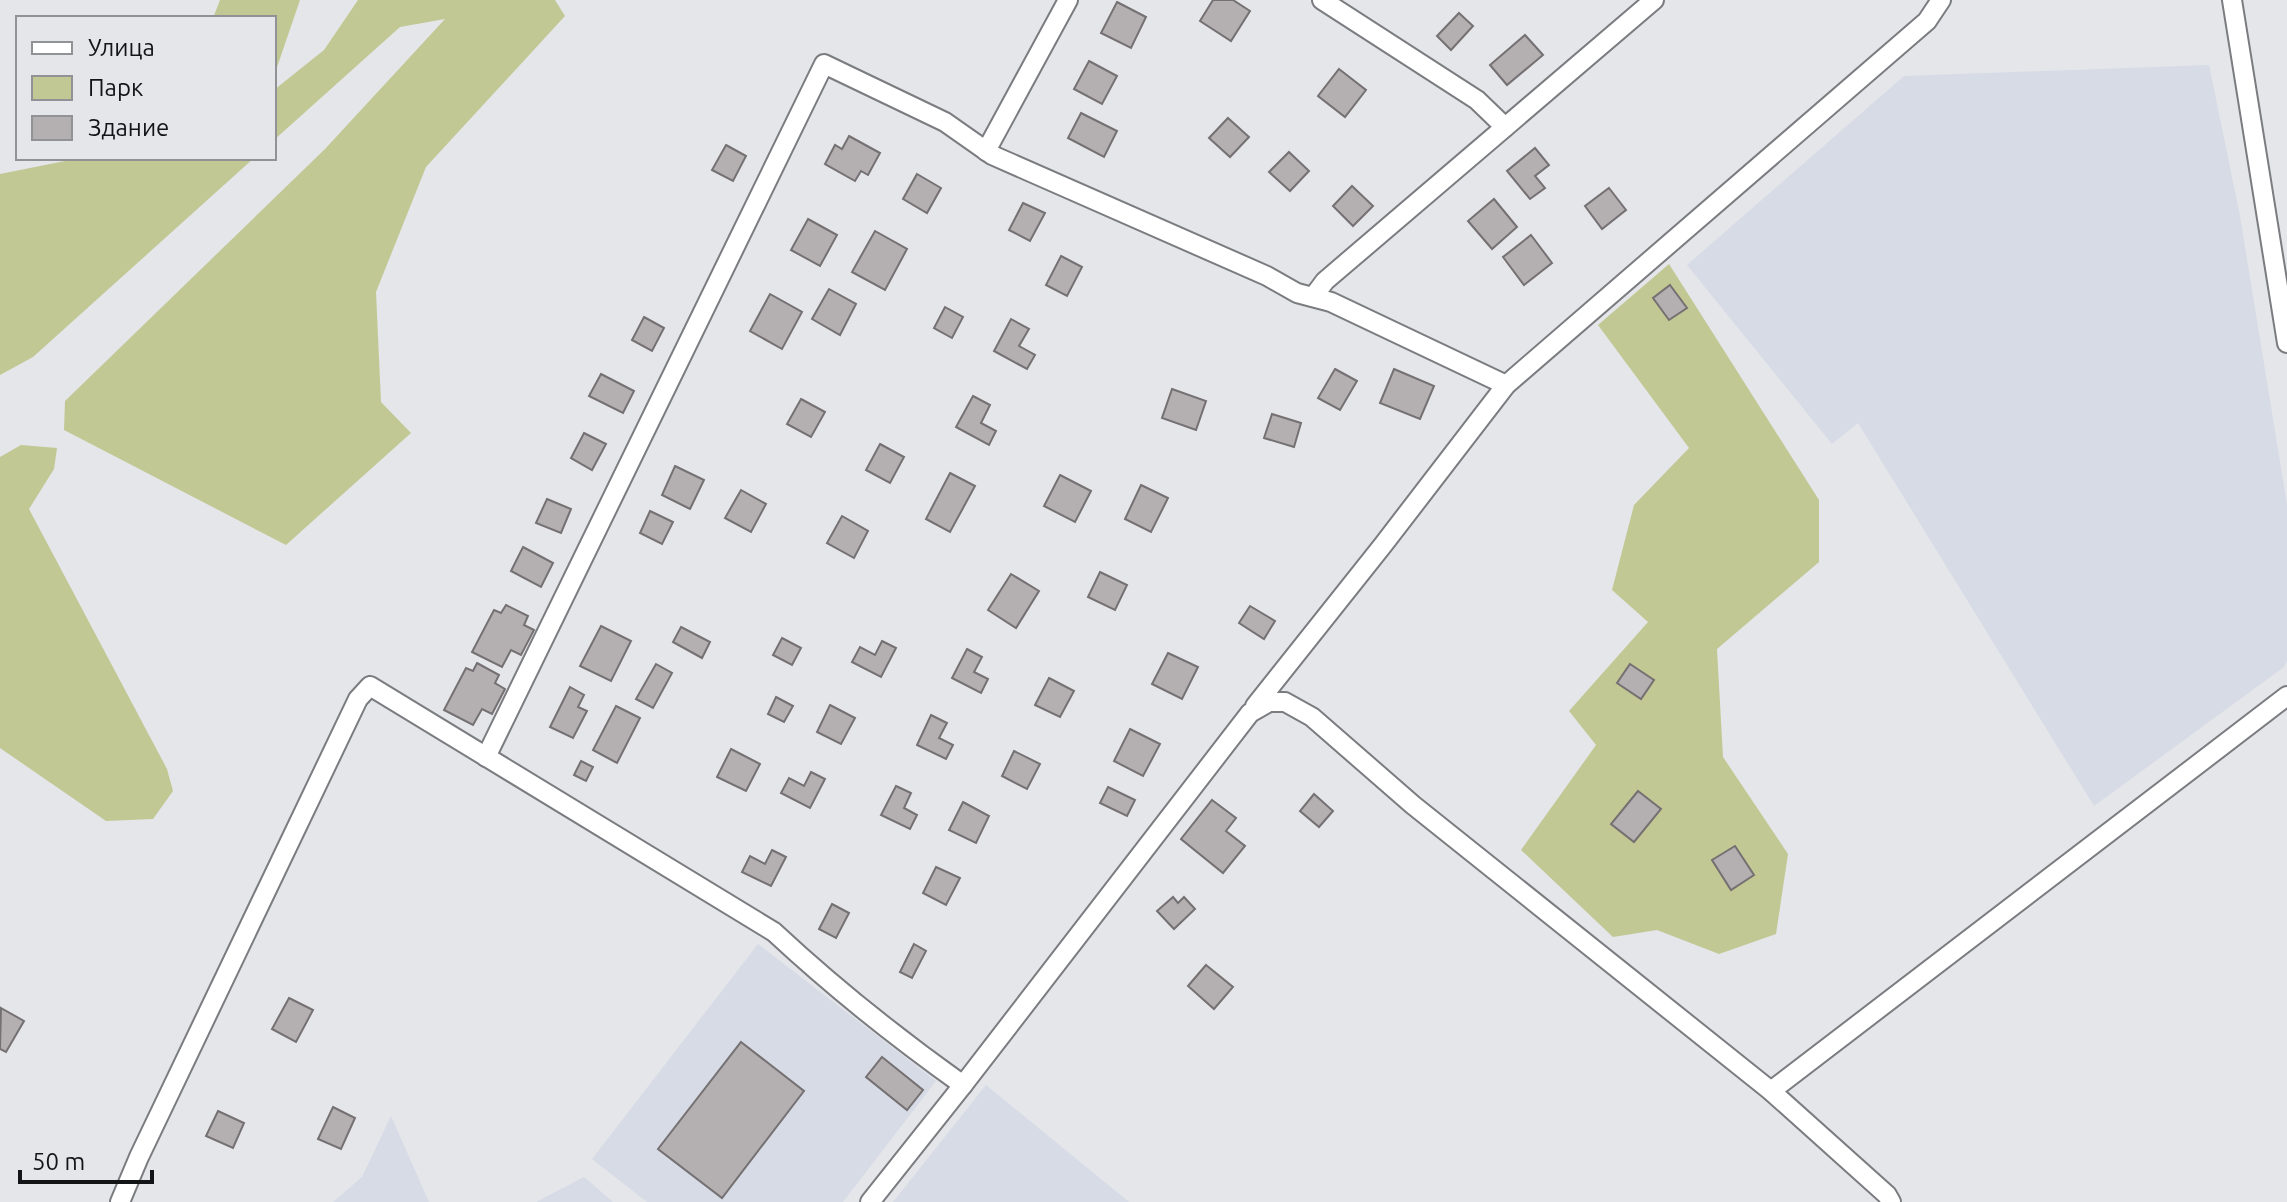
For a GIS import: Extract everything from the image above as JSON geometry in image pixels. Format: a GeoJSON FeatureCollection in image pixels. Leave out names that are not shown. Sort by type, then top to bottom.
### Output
{"type":"FeatureCollection","features":[{"type":"Feature","properties":{"kind":"street"},"geometry":{"type":"LineString","coordinates":[[986,151],[1068,0]]}},
{"type":"Feature","properties":{"kind":"street"},"geometry":{"type":"LineString","coordinates":[[1322,0],[1477,100],[1505,127]]}},
{"type":"Feature","properties":{"kind":"street"},"geometry":{"type":"LineString","coordinates":[[1313,297],[1325,281],[1654,0]]}},
{"type":"Feature","properties":{"kind":"street"},"geometry":{"type":"LineString","coordinates":[[870,1202],[1506,385],[1927,21],[1941,0]]}},
{"type":"Feature","properties":{"kind":"street"},"geometry":{"type":"LineString","coordinates":[[2232,0],[2287,343]]}},
{"type":"Feature","properties":{"kind":"street"},"geometry":{"type":"LineString","coordinates":[[486,757],[824,64],[945,122],[986,151],[1267,276],[1297,293],[1331,302],[1506,385]]}},
{"type":"Feature","properties":{"kind":"street"},"geometry":{"type":"LineString","coordinates":[[120,1202],[358,699],[370,686],[774,932],[804,961],[963,1085]]}},
{"type":"Feature","properties":{"kind":"street"},"geometry":{"type":"LineString","coordinates":[[1771,1091],[2287,696]]}},
{"type":"Feature","properties":{"kind":"street"},"geometry":{"type":"LineString","coordinates":[[1250,713],[1269,702],[1285,702],[1312,717],[1413,805],[1771,1091],[1887,1195],[1891,1202]]}},
{"type":"Feature","properties":{"kind":"shaded area"},"geometry":{"type":"Polygon","coordinates":[[[2209,65],[2240,216],[2287,505],[2287,661],[2284,667],[2094,806],[1858,423],[1832,444],[1687,265],[1904,76],[2209,65]]]}},
{"type":"Feature","properties":{"kind":"shaded area"},"geometry":{"type":"Polygon","coordinates":[[[758,944],[936,1081],[843,1202],[647,1202],[592,1159],[758,944]]]}},
{"type":"Feature","properties":{"kind":"shaded area"},"geometry":{"type":"Polygon","coordinates":[[[986,1085],[1129,1202],[893,1202],[986,1085]]]}},
{"type":"Feature","properties":{"kind":"shaded area"},"geometry":{"type":"Polygon","coordinates":[[[391,1116],[429,1202],[333,1202],[362,1177],[391,1116]]]}},
{"type":"Feature","properties":{"kind":"shaded area"},"geometry":{"type":"Polygon","coordinates":[[[584,1177],[613,1202],[536,1202],[584,1177]]]}},
{"type":"Feature","properties":{"kind":"green space"},"geometry":{"type":"Polygon","coordinates":[[[220,0],[300,0],[276,70],[276,16],[214,16],[220,0]]]}},
{"type":"Feature","properties":{"kind":"green space"},"geometry":{"type":"Polygon","coordinates":[[[358,0],[555,0],[565,16],[426,167],[376,292],[381,402],[411,433],[286,545],[64,430],[65,401],[325,149],[445,19],[400,27],[276,138],[276,88],[324,50],[358,0]]]}},
{"type":"Feature","properties":{"kind":"green space"},"geometry":{"type":"Polygon","coordinates":[[[70,160],[252,160],[33,357],[0,375],[0,174],[70,160]]]}},
{"type":"Feature","properties":{"kind":"green space"},"geometry":{"type":"Polygon","coordinates":[[[1669,264],[1819,500],[1819,562],[1717,649],[1723,757],[1788,854],[1776,934],[1719,954],[1657,930],[1613,937],[1521,850],[1596,745],[1569,711],[1648,622],[1612,590],[1634,505],[1689,448],[1598,325],[1669,264]]]}},
{"type":"Feature","properties":{"kind":"green space"},"geometry":{"type":"Polygon","coordinates":[[[21,445],[57,448],[54,469],[29,509],[167,769],[173,791],[153,819],[106,821],[0,748],[0,457],[21,445]]]}},
{"type":"Feature","properties":{"kind":"building"},"geometry":{"type":"Polygon","coordinates":[[[1213,0],[1233,0],[1250,11],[1231,41],[1200,21],[1213,0]]]}},
{"type":"Feature","properties":{"kind":"building"},"geometry":{"type":"Polygon","coordinates":[[[1117,2],[1146,17],[1131,48],[1101,33],[1117,2]]]}},
{"type":"Feature","properties":{"kind":"building"},"geometry":{"type":"Polygon","coordinates":[[[1459,13],[1473,26],[1451,50],[1437,36],[1459,13]]]}},
{"type":"Feature","properties":{"kind":"building"},"geometry":{"type":"Polygon","coordinates":[[[1525,35],[1543,55],[1507,85],[1490,65],[1525,35]]]}},
{"type":"Feature","properties":{"kind":"building"},"geometry":{"type":"Polygon","coordinates":[[[1089,61],[1117,76],[1102,104],[1074,89],[1089,61]]]}},
{"type":"Feature","properties":{"kind":"building"},"geometry":{"type":"Polygon","coordinates":[[[1339,69],[1366,90],[1345,117],[1318,96],[1339,69]]]}},
{"type":"Feature","properties":{"kind":"building"},"geometry":{"type":"Polygon","coordinates":[[[1081,113],[1117,131],[1104,157],[1068,138],[1081,113]]]}},
{"type":"Feature","properties":{"kind":"building"},"geometry":{"type":"Polygon","coordinates":[[[1228,118],[1249,137],[1230,157],[1209,138],[1228,118]]]}},
{"type":"Feature","properties":{"kind":"building"},"geometry":{"type":"Polygon","coordinates":[[[849,136],[880,153],[868,175],[861,171],[855,181],[825,164],[835,145],[842,149],[849,136]]]}},
{"type":"Feature","properties":{"kind":"building"},"geometry":{"type":"Polygon","coordinates":[[[726,145],[746,156],[733,181],[712,170],[726,145]]]}},
{"type":"Feature","properties":{"kind":"building"},"geometry":{"type":"Polygon","coordinates":[[[1535,148],[1549,165],[1535,176],[1545,188],[1530,199],[1507,171],[1535,148]]]}},
{"type":"Feature","properties":{"kind":"building"},"geometry":{"type":"Polygon","coordinates":[[[1289,152],[1309,171],[1290,191],[1269,172],[1289,152]]]}},
{"type":"Feature","properties":{"kind":"building"},"geometry":{"type":"Polygon","coordinates":[[[917,174],[941,188],[927,213],[903,199],[917,174]]]}},
{"type":"Feature","properties":{"kind":"building"},"geometry":{"type":"Polygon","coordinates":[[[1352,186],[1373,206],[1353,226],[1333,206],[1352,186]]]}},
{"type":"Feature","properties":{"kind":"building"},"geometry":{"type":"Polygon","coordinates":[[[1609,188],[1626,210],[1602,229],[1585,206],[1609,188]]]}},
{"type":"Feature","properties":{"kind":"building"},"geometry":{"type":"Polygon","coordinates":[[[1494,199],[1517,227],[1492,249],[1468,221],[1494,199]]]}},
{"type":"Feature","properties":{"kind":"building"},"geometry":{"type":"Polygon","coordinates":[[[1023,203],[1045,213],[1030,241],[1009,230],[1023,203]]]}},
{"type":"Feature","properties":{"kind":"building"},"geometry":{"type":"Polygon","coordinates":[[[808,219],[837,235],[820,266],[791,250],[808,219]]]}},
{"type":"Feature","properties":{"kind":"building"},"geometry":{"type":"Polygon","coordinates":[[[875,231],[907,249],[885,290],[852,272],[875,231]]]}},
{"type":"Feature","properties":{"kind":"building"},"geometry":{"type":"Polygon","coordinates":[[[1531,235],[1552,263],[1524,285],[1503,257],[1531,235]]]}},
{"type":"Feature","properties":{"kind":"building"},"geometry":{"type":"Polygon","coordinates":[[[1061,256],[1082,267],[1067,296],[1046,285],[1061,256]]]}},
{"type":"Feature","properties":{"kind":"building"},"geometry":{"type":"Polygon","coordinates":[[[1670,285],[1687,308],[1669,320],[1653,298],[1670,285]]]}},
{"type":"Feature","properties":{"kind":"building"},"geometry":{"type":"Polygon","coordinates":[[[829,289],[856,304],[840,335],[812,319],[829,289]]]}},
{"type":"Feature","properties":{"kind":"building"},"geometry":{"type":"Polygon","coordinates":[[[770,294],[802,312],[782,349],[750,331],[770,294]]]}},
{"type":"Feature","properties":{"kind":"building"},"geometry":{"type":"Polygon","coordinates":[[[945,307],[963,317],[952,338],[934,328],[945,307]]]}},
{"type":"Feature","properties":{"kind":"building"},"geometry":{"type":"Polygon","coordinates":[[[644,317],[664,328],[652,351],[632,340],[644,317]]]}},
{"type":"Feature","properties":{"kind":"building"},"geometry":{"type":"Polygon","coordinates":[[[1011,319],[1029,329],[1019,346],[1035,355],[1027,369],[994,351],[1011,319]]]}},
{"type":"Feature","properties":{"kind":"building"},"geometry":{"type":"Polygon","coordinates":[[[1335,369],[1357,381],[1340,410],[1318,398],[1335,369]]]}},
{"type":"Feature","properties":{"kind":"building"},"geometry":{"type":"Polygon","coordinates":[[[1394,369],[1434,386],[1420,419],[1380,403],[1394,369]]]}},
{"type":"Feature","properties":{"kind":"building"},"geometry":{"type":"Polygon","coordinates":[[[601,374],[634,391],[623,413],[589,396],[601,374]]]}},
{"type":"Feature","properties":{"kind":"building"},"geometry":{"type":"Polygon","coordinates":[[[1172,389],[1206,401],[1196,430],[1162,418],[1172,389]]]}},
{"type":"Feature","properties":{"kind":"building"},"geometry":{"type":"Polygon","coordinates":[[[973,396],[990,405],[981,423],[996,431],[989,445],[956,427],[973,396]]]}},
{"type":"Feature","properties":{"kind":"building"},"geometry":{"type":"Polygon","coordinates":[[[801,399],[825,412],[811,437],[787,424],[801,399]]]}},
{"type":"Feature","properties":{"kind":"building"},"geometry":{"type":"Polygon","coordinates":[[[1272,414],[1301,423],[1294,447],[1264,438],[1272,414]]]}},
{"type":"Feature","properties":{"kind":"building"},"geometry":{"type":"Polygon","coordinates":[[[584,433],[606,444],[592,470],[571,458],[584,433]]]}},
{"type":"Feature","properties":{"kind":"building"},"geometry":{"type":"Polygon","coordinates":[[[880,444],[904,457],[890,483],[866,470],[880,444]]]}},
{"type":"Feature","properties":{"kind":"building"},"geometry":{"type":"Polygon","coordinates":[[[675,466],[704,480],[690,509],[662,495],[675,466]]]}},
{"type":"Feature","properties":{"kind":"building"},"geometry":{"type":"Polygon","coordinates":[[[950,473],[975,486],[950,532],[926,519],[950,473]]]}},
{"type":"Feature","properties":{"kind":"building"},"geometry":{"type":"Polygon","coordinates":[[[1060,475],[1091,491],[1075,522],[1044,506],[1060,475]]]}},
{"type":"Feature","properties":{"kind":"building"},"geometry":{"type":"Polygon","coordinates":[[[1141,485],[1168,498],[1151,532],[1125,519],[1141,485]]]}},
{"type":"Feature","properties":{"kind":"building"},"geometry":{"type":"Polygon","coordinates":[[[741,490],[766,504],[751,532],[725,518],[741,490]]]}},
{"type":"Feature","properties":{"kind":"building"},"geometry":{"type":"Polygon","coordinates":[[[547,499],[571,509],[561,533],[536,523],[547,499]]]}},
{"type":"Feature","properties":{"kind":"building"},"geometry":{"type":"Polygon","coordinates":[[[650,511],[673,522],[662,544],[640,533],[650,511]]]}},
{"type":"Feature","properties":{"kind":"building"},"geometry":{"type":"Polygon","coordinates":[[[842,516],[868,531],[854,558],[827,543],[842,516]]]}},
{"type":"Feature","properties":{"kind":"building"},"geometry":{"type":"Polygon","coordinates":[[[523,547],[553,563],[541,587],[511,571],[523,547]]]}},
{"type":"Feature","properties":{"kind":"building"},"geometry":{"type":"Polygon","coordinates":[[[1100,572],[1127,585],[1115,610],[1088,597],[1100,572]]]}},
{"type":"Feature","properties":{"kind":"building"},"geometry":{"type":"Polygon","coordinates":[[[1011,574],[1039,591],[1016,628],[988,610],[1011,574]]]}},
{"type":"Feature","properties":{"kind":"building"},"geometry":{"type":"Polygon","coordinates":[[[506,605],[528,616],[524,625],[534,630],[521,655],[511,650],[502,667],[472,652],[494,610],[501,613],[506,605]]]}},
{"type":"Feature","properties":{"kind":"building"},"geometry":{"type":"Polygon","coordinates":[[[1250,606],[1275,621],[1264,639],[1239,623],[1250,606]]]}},
{"type":"Feature","properties":{"kind":"building"},"geometry":{"type":"Polygon","coordinates":[[[601,626],[631,641],[611,681],[580,666],[601,626]]]}},
{"type":"Feature","properties":{"kind":"building"},"geometry":{"type":"Polygon","coordinates":[[[681,627],[710,642],[702,658],[673,642],[681,627]]]}},
{"type":"Feature","properties":{"kind":"building"},"geometry":{"type":"Polygon","coordinates":[[[782,638],[801,648],[792,665],[773,655],[782,638]]]}},
{"type":"Feature","properties":{"kind":"building"},"geometry":{"type":"Polygon","coordinates":[[[882,641],[896,648],[881,677],[852,662],[860,647],[875,655],[882,641]]]}},
{"type":"Feature","properties":{"kind":"building"},"geometry":{"type":"Polygon","coordinates":[[[967,649],[982,657],[974,672],[988,679],[981,693],[952,678],[967,649]]]}},
{"type":"Feature","properties":{"kind":"building"},"geometry":{"type":"Polygon","coordinates":[[[1168,653],[1198,667],[1182,699],[1152,684],[1168,653]]]}},
{"type":"Feature","properties":{"kind":"building"},"geometry":{"type":"Polygon","coordinates":[[[477,663],[499,675],[495,683],[505,689],[492,714],[482,709],[473,725],[444,710],[466,668],[473,671],[477,663]]]}},
{"type":"Feature","properties":{"kind":"building"},"geometry":{"type":"Polygon","coordinates":[[[656,664],[672,673],[653,708],[636,699],[656,664]]]}},
{"type":"Feature","properties":{"kind":"building"},"geometry":{"type":"Polygon","coordinates":[[[1630,664],[1654,680],[1641,699],[1617,683],[1630,664]]]}},
{"type":"Feature","properties":{"kind":"building"},"geometry":{"type":"Polygon","coordinates":[[[1049,678],[1074,691],[1060,717],[1035,705],[1049,678]]]}},
{"type":"Feature","properties":{"kind":"building"},"geometry":{"type":"Polygon","coordinates":[[[570,687],[584,695],[578,707],[587,711],[573,738],[550,727],[570,687]]]}},
{"type":"Feature","properties":{"kind":"building"},"geometry":{"type":"Polygon","coordinates":[[[776,697],[793,706],[784,722],[768,714],[776,697]]]}},
{"type":"Feature","properties":{"kind":"building"},"geometry":{"type":"Polygon","coordinates":[[[830,705],[855,718],[841,744],[817,732],[830,705]]]}},
{"type":"Feature","properties":{"kind":"building"},"geometry":{"type":"Polygon","coordinates":[[[616,706],[640,718],[617,763],[593,750],[616,706]]]}},
{"type":"Feature","properties":{"kind":"building"},"geometry":{"type":"Polygon","coordinates":[[[931,715],[947,723],[939,738],[953,745],[946,759],[917,745],[931,715]]]}},
{"type":"Feature","properties":{"kind":"building"},"geometry":{"type":"Polygon","coordinates":[[[1130,729],[1160,744],[1143,776],[1114,761],[1130,729]]]}},
{"type":"Feature","properties":{"kind":"building"},"geometry":{"type":"Polygon","coordinates":[[[731,749],[760,764],[746,791],[717,777],[731,749]]]}},
{"type":"Feature","properties":{"kind":"building"},"geometry":{"type":"Polygon","coordinates":[[[1014,751],[1040,764],[1027,789],[1002,776],[1014,751]]]}},
{"type":"Feature","properties":{"kind":"building"},"geometry":{"type":"Polygon","coordinates":[[[581,761],[593,767],[586,781],[574,775],[581,761]]]}},
{"type":"Feature","properties":{"kind":"building"},"geometry":{"type":"Polygon","coordinates":[[[811,772],[825,779],[810,808],[781,793],[789,778],[804,786],[811,772]]]}},
{"type":"Feature","properties":{"kind":"building"},"geometry":{"type":"Polygon","coordinates":[[[896,786],[911,793],[904,808],[917,815],[910,829],[881,815],[896,786]]]}},
{"type":"Feature","properties":{"kind":"building"},"geometry":{"type":"Polygon","coordinates":[[[1108,787],[1135,800],[1127,816],[1100,803],[1108,787]]]}},
{"type":"Feature","properties":{"kind":"building"},"geometry":{"type":"Polygon","coordinates":[[[1638,791],[1661,809],[1634,842],[1611,824],[1638,791]]]}},
{"type":"Feature","properties":{"kind":"building"},"geometry":{"type":"Polygon","coordinates":[[[1314,794],[1333,811],[1319,827],[1300,811],[1314,794]]]}},
{"type":"Feature","properties":{"kind":"building"},"geometry":{"type":"Polygon","coordinates":[[[1212,800],[1236,818],[1226,831],[1245,846],[1223,873],[1181,839],[1212,800]]]}},
{"type":"Feature","properties":{"kind":"building"},"geometry":{"type":"Polygon","coordinates":[[[963,802],[989,816],[976,843],[949,830],[963,802]]]}},
{"type":"Feature","properties":{"kind":"building"},"geometry":{"type":"Polygon","coordinates":[[[1735,846],[1754,875],[1731,890],[1712,860],[1735,846]]]}},
{"type":"Feature","properties":{"kind":"building"},"geometry":{"type":"Polygon","coordinates":[[[772,850],[786,857],[771,886],[742,872],[750,856],[765,864],[772,850]]]}},
{"type":"Feature","properties":{"kind":"building"},"geometry":{"type":"Polygon","coordinates":[[[936,867],[960,878],[946,905],[923,893],[936,867]]]}},
{"type":"Feature","properties":{"kind":"building"},"geometry":{"type":"Polygon","coordinates":[[[1173,897],[1178,903],[1184,897],[1195,909],[1174,929],[1157,911],[1173,897]]]}},
{"type":"Feature","properties":{"kind":"building"},"geometry":{"type":"Polygon","coordinates":[[[832,904],[849,913],[836,938],[819,929],[832,904]]]}},
{"type":"Feature","properties":{"kind":"building"},"geometry":{"type":"Polygon","coordinates":[[[914,944],[926,951],[912,978],[900,972],[914,944]]]}},
{"type":"Feature","properties":{"kind":"building"},"geometry":{"type":"Polygon","coordinates":[[[1206,965],[1233,987],[1214,1009],[1188,986],[1206,965]]]}},
{"type":"Feature","properties":{"kind":"building"},"geometry":{"type":"Polygon","coordinates":[[[289,998],[313,1010],[296,1042],[272,1029],[289,998]]]}},
{"type":"Feature","properties":{"kind":"building"},"geometry":{"type":"Polygon","coordinates":[[[1,1008],[24,1021],[6,1052],[0,1049],[1,1008]]]}},
{"type":"Feature","properties":{"kind":"building"},"geometry":{"type":"Polygon","coordinates":[[[741,1042],[804,1091],[722,1198],[658,1149],[741,1042]]]}},
{"type":"Feature","properties":{"kind":"building"},"geometry":{"type":"Polygon","coordinates":[[[882,1057],[923,1090],[907,1110],[866,1077],[882,1057]]]}},
{"type":"Feature","properties":{"kind":"building"},"geometry":{"type":"Polygon","coordinates":[[[333,1107],[355,1118],[341,1149],[318,1139],[333,1107]]]}},
{"type":"Feature","properties":{"kind":"building"},"geometry":{"type":"Polygon","coordinates":[[[218,1111],[244,1123],[233,1148],[206,1136],[218,1111]]]}}]}
